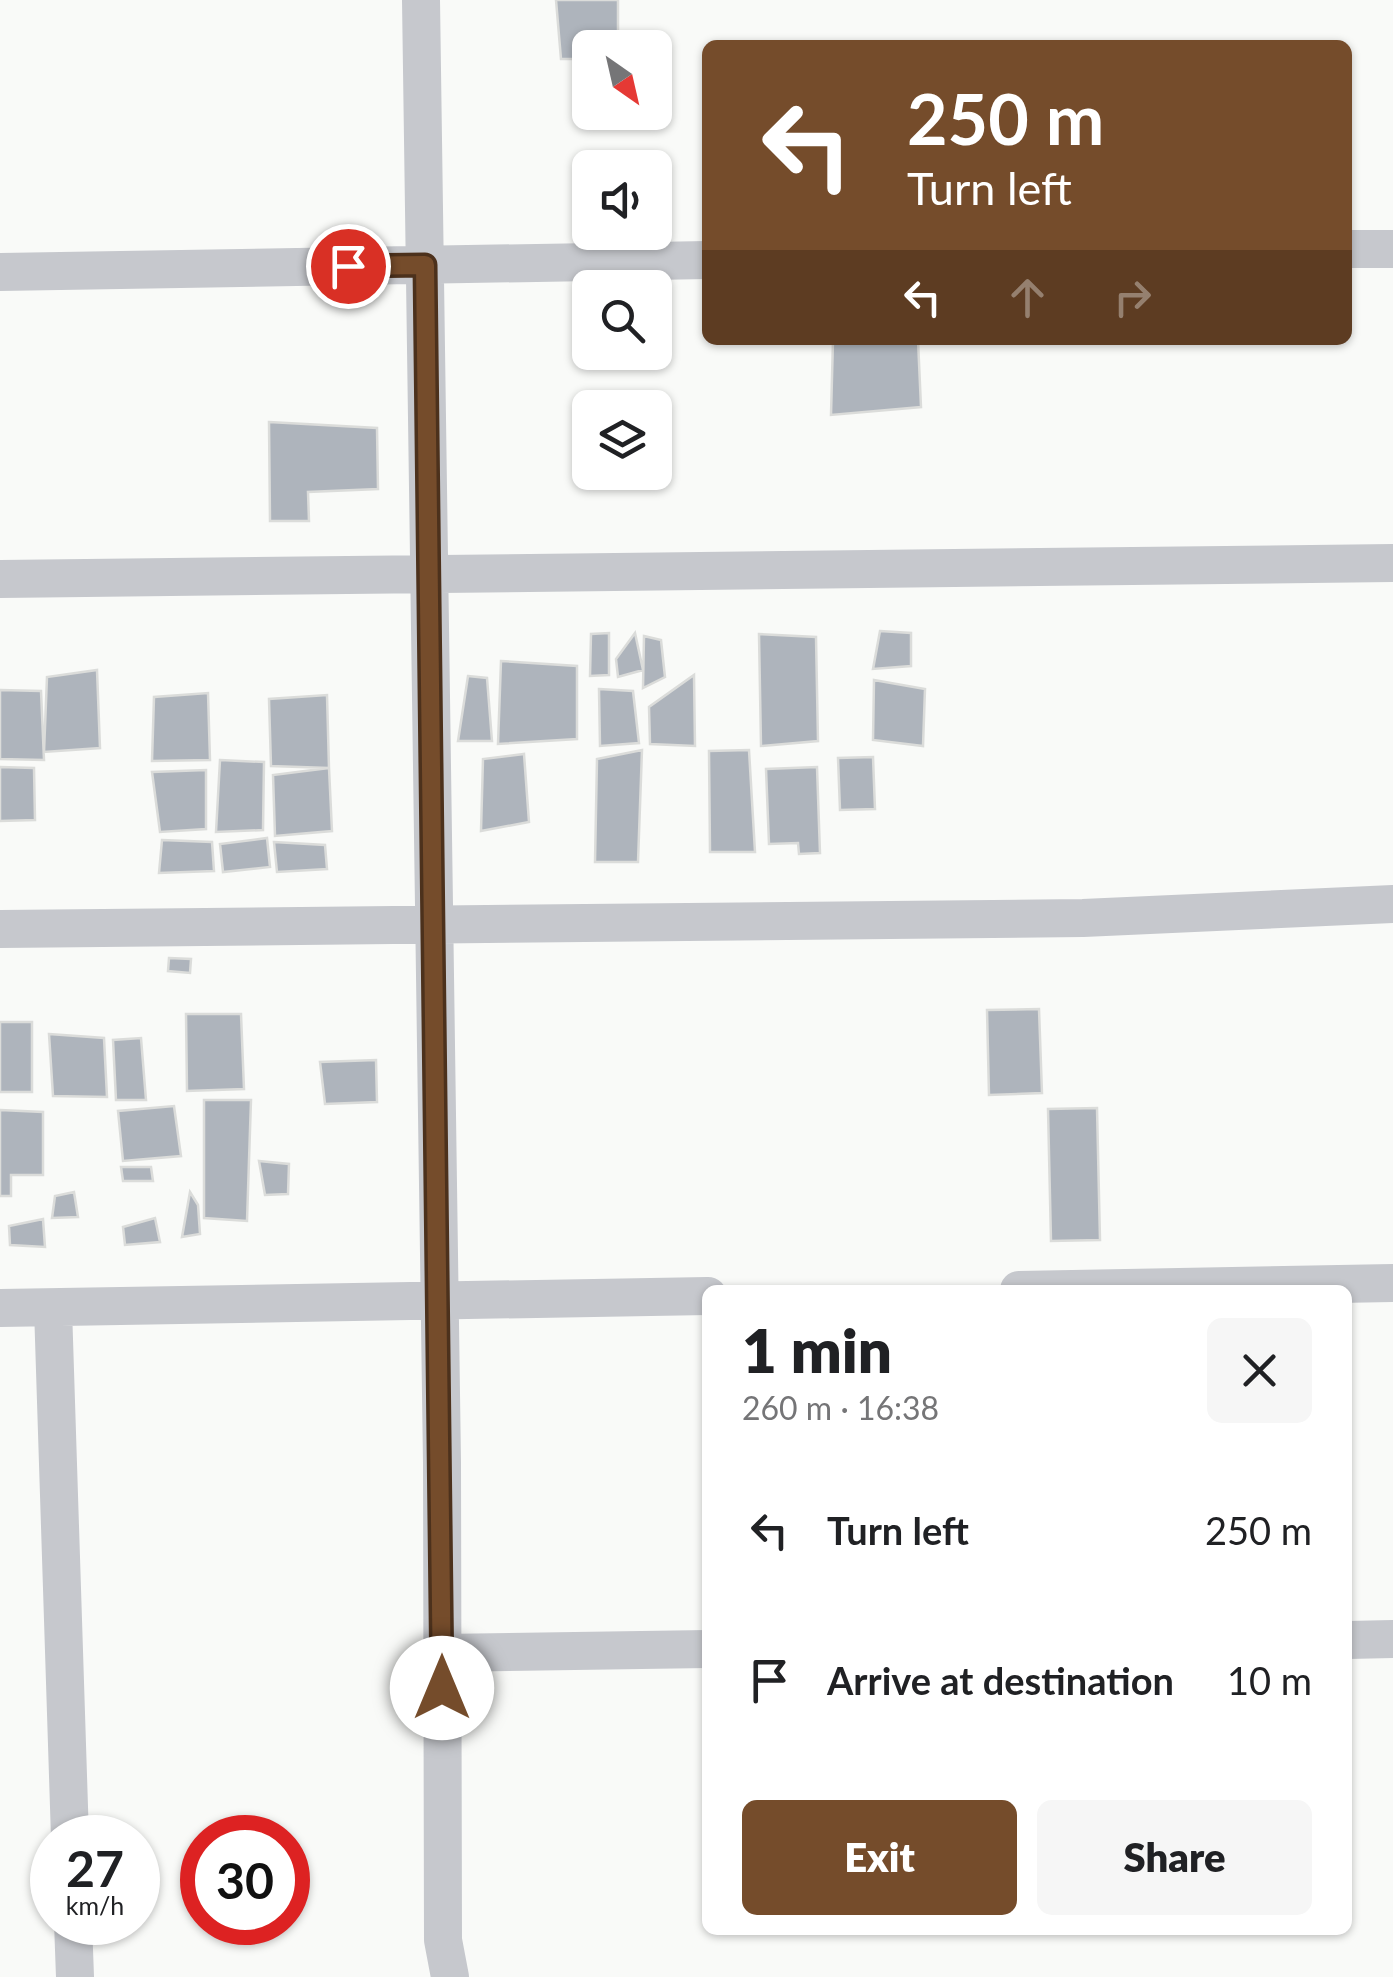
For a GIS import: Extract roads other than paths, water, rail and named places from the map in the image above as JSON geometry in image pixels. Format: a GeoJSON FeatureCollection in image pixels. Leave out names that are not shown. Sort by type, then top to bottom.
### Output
{"type":"FeatureCollection","features":[{"type":"Feature","properties":{"kind":"street"},"geometry":{"type":"LineString","coordinates":[[421,0],[439,1300],[443,1940],[450,1977]]}},
{"type":"Feature","properties":{"kind":"street"},"geometry":{"type":"LineString","coordinates":[[1352,250],[1393,249]]}},
{"type":"Feature","properties":{"kind":"street"},"geometry":{"type":"LineString","coordinates":[[0,272],[702,260]]}},
{"type":"Feature","properties":{"kind":"street"},"geometry":{"type":"LineString","coordinates":[[0,578],[1393,562]]}},
{"type":"Feature","properties":{"kind":"street"},"geometry":{"type":"LineString","coordinates":[[0,928],[1084,918],[1393,904]]}},
{"type":"Feature","properties":{"kind":"street"},"geometry":{"type":"LineString","coordinates":[[1286,1285],[1393,1283]]}},
{"type":"Feature","properties":{"kind":"street"},"geometry":{"type":"LineString","coordinates":[[0,1308],[702,1296]]}},
{"type":"Feature","properties":{"kind":"street"},"geometry":{"type":"LineString","coordinates":[[53,1308],[69,1815]]}},
{"type":"Feature","properties":{"kind":"street"},"geometry":{"type":"LineString","coordinates":[[1352,1640],[1393,1639]]}},
{"type":"Feature","properties":{"kind":"street"},"geometry":{"type":"LineString","coordinates":[[442,1653],[702,1649]]}},
{"type":"Feature","properties":{"kind":"street"},"geometry":{"type":"LineString","coordinates":[[74,1945],[75,1977]]}}]}
